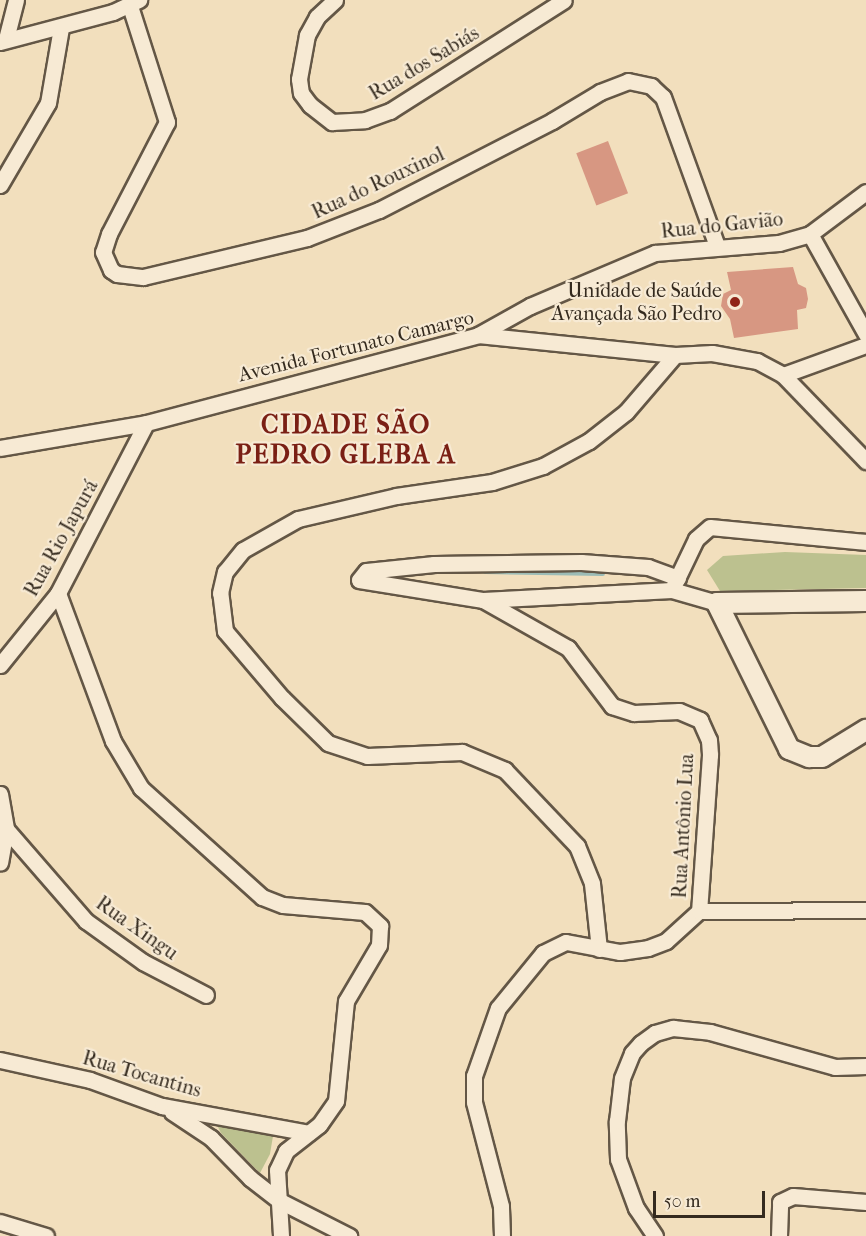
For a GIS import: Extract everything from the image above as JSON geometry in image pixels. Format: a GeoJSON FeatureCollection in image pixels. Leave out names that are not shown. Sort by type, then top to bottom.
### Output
{"type":"FeatureCollection","features":[{"type":"Feature","properties":{"kind":"street"},"geometry":{"type":"LineString","coordinates":[[3,41],[16,0]]}},
{"type":"Feature","properties":{"kind":"street","name":"Rua dos Sabiás"},"geometry":{"type":"LineString","coordinates":[[334,0],[317,17],[307,35],[299,79],[301,93],[310,105],[332,122],[365,120],[390,111],[564,0]]}},
{"type":"Feature","properties":{"kind":"street"},"geometry":{"type":"LineString","coordinates":[[3,41],[61,28],[134,3]]}},
{"type":"Feature","properties":{"kind":"street","name":"Rua do Rouxinol"},"geometry":{"type":"LineString","coordinates":[[134,3],[167,122],[109,234],[103,252],[111,270],[117,274],[143,277],[307,238],[379,210],[552,121],[600,92],[628,81],[651,86],[663,97],[717,246]]}},
{"type":"Feature","properties":{"kind":"street"},"geometry":{"type":"LineString","coordinates":[[0,185],[48,103],[61,28]]}},
{"type":"Feature","properties":{"kind":"street","name":"Rua do Gavião"},"geometry":{"type":"LineString","coordinates":[[478,335],[530,306],[635,259],[673,249],[779,243],[810,234],[866,192]]}},
{"type":"Feature","properties":{"kind":"street"},"geometry":{"type":"LineString","coordinates":[[810,234],[866,334]]}},
{"type":"Feature","properties":{"kind":"street","name":"Avenida Fortunato Camargo"},"geometry":{"type":"LineString","coordinates":[[0,448],[146,423],[478,335],[675,355],[738,357],[773,367],[866,461]]}},
{"type":"Feature","properties":{"kind":"street"},"geometry":{"type":"LineString","coordinates":[[783,375],[866,345]]}},
{"type":"Feature","properties":{"kind":"street"},"geometry":{"type":"LineString","coordinates":[[600,949],[592,884],[577,846],[505,770],[462,752],[367,756],[328,743],[282,698],[225,631],[220,593],[225,572],[243,550],[275,529],[298,519],[396,496],[492,482],[543,466],[589,441],[626,412],[675,355]]}},
{"type":"Feature","properties":{"kind":"street","name":"Rua Rio Japurá"},"geometry":{"type":"LineString","coordinates":[[0,665],[58,593],[146,423]]}},
{"type":"Feature","properties":{"kind":"street"},"geometry":{"type":"LineString","coordinates":[[675,584],[701,531],[718,525],[802,538],[866,542]]}},
{"type":"Feature","properties":{"kind":"street"},"geometry":{"type":"LineString","coordinates":[[675,584],[483,600],[373,584],[359,580],[359,575],[373,570],[434,564],[624,563],[675,584],[717,603],[866,601]]}},
{"type":"Feature","properties":{"kind":"street"},"geometry":{"type":"LineString","coordinates":[[58,593],[113,741],[141,788],[262,897],[283,905],[365,912],[380,926],[379,945],[346,1001],[336,1101],[330,1112],[282,1160],[277,1170],[281,1236]]}},
{"type":"Feature","properties":{"kind":"street","name":"Rua Antônio Lua"},"geometry":{"type":"LineString","coordinates":[[483,600],[568,648],[612,706],[634,713],[679,711],[700,720],[709,740],[710,755],[699,911]]}},
{"type":"Feature","properties":{"kind":"street"},"geometry":{"type":"LineString","coordinates":[[717,603],[789,750],[809,757],[822,757],[866,730]]}},
{"type":"Feature","properties":{"kind":"street"},"geometry":{"type":"LineString","coordinates":[[0,795],[6,829],[0,862]]}},
{"type":"Feature","properties":{"kind":"street","name":"Rua Xingu"},"geometry":{"type":"LineString","coordinates":[[6,829],[86,921],[143,962],[206,995]]}},
{"type":"Feature","properties":{"kind":"street"},"geometry":{"type":"LineString","coordinates":[[502,1236],[501,1206],[474,1102],[478,1059],[504,999],[543,953],[566,942],[600,949],[648,948],[666,941],[699,911],[866,910]]}},
{"type":"Feature","properties":{"kind":"street"},"geometry":{"type":"LineString","coordinates":[[655,1236],[636,1208],[618,1159],[616,1121],[622,1078],[632,1053],[641,1043],[655,1033],[673,1028],[710,1032],[835,1067],[866,1066]]}},
{"type":"Feature","properties":{"kind":"street","name":"Rua Tocantins"},"geometry":{"type":"LineString","coordinates":[[1,1056],[90,1080],[162,1106],[309,1133]]}},
{"type":"Feature","properties":{"kind":"street"},"geometry":{"type":"LineString","coordinates":[[162,1106],[211,1138],[278,1200],[349,1236]]}},
{"type":"Feature","properties":{"kind":"street"},"geometry":{"type":"LineString","coordinates":[[779,1236],[780,1202],[793,1196],[866,1202]]}},
{"type":"Feature","properties":{"kind":"street"},"geometry":{"type":"LineString","coordinates":[[0,1222],[46,1236]]}},
{"type":"Feature","properties":{"kind":"green space"},"geometry":{"type":"Polygon","coordinates":[[[785,552],[866,555],[866,588],[720,591],[707,570],[723,556],[785,552]]]}},
{"type":"Feature","properties":{"kind":"green space"},"geometry":{"type":"Polygon","coordinates":[[[216,1123],[273,1136],[270,1154],[260,1173],[221,1133],[216,1123]]]}},
{"type":"Feature","properties":{"kind":"building"},"geometry":{"type":"Polygon","coordinates":[[[608,141],[628,193],[596,205],[576,153],[608,141]]]}},
{"type":"Feature","properties":{"kind":"building","name":"Unidade de Saúde Avançada São Pedro"},"geometry":{"type":"Polygon","coordinates":[[[793,267],[798,284],[806,288],[808,299],[806,308],[797,310],[798,329],[734,338],[730,319],[721,306],[723,294],[731,290],[727,272],[793,267]]]}},
{"type":"Feature","properties":{"kind":"waterway"},"geometry":{"type":"LineString","coordinates":[[485,571],[602,573]]}},
{"type":"Feature","properties":{"kind":"place","name":"Unidade de Saúde Avançada São Pedro"},"geometry":{"type":"Point","coordinates":[735,302]}},
{"type":"Feature","properties":{"kind":"district","name":"CIDADE SÃO PEDRO GLEBA A"},"geometry":{"type":"Point","coordinates":[346,440]}}]}
